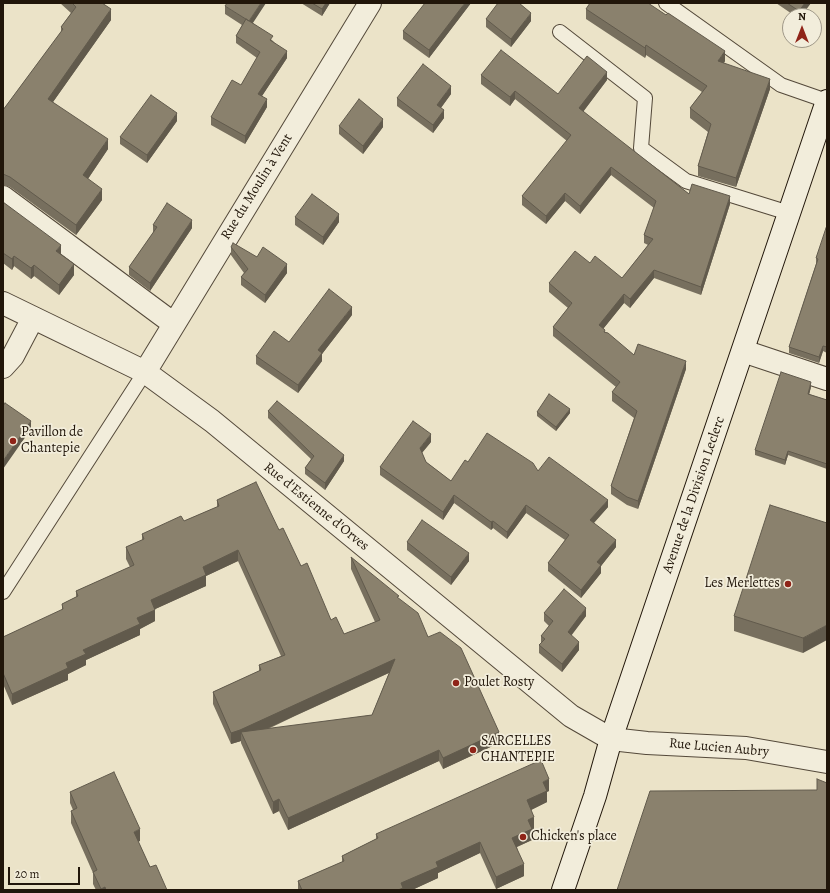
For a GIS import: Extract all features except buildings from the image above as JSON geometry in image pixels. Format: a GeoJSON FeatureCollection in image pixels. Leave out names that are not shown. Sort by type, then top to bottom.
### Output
{"type":"FeatureCollection","features":[{"type":"Feature","properties":{"kind":"street","name":"Rue du Moulin à Vent"},"geometry":{"type":"LineString","coordinates":[[144,372],[370,3]]}},
{"type":"Feature","properties":{"kind":"street","name":"Avenue de la Division Leclerc"},"geometry":{"type":"LineString","coordinates":[[563,890],[595,796],[611,739],[827,101]]}},
{"type":"Feature","properties":{"kind":"street"},"geometry":{"type":"LineString","coordinates":[[3,198],[174,324]]}},
{"type":"Feature","properties":{"kind":"street","name":"Rue d'Estienne d'Orves"},"geometry":{"type":"LineString","coordinates":[[3,302],[144,372],[212,420],[570,716],[611,739]]}},
{"type":"Feature","properties":{"kind":"street"},"geometry":{"type":"LineString","coordinates":[[3,367],[13,356],[33,318]]}},
{"type":"Feature","properties":{"kind":"street"},"geometry":{"type":"LineString","coordinates":[[742,351],[827,379]]}},
{"type":"Feature","properties":{"kind":"street","name":"Rue Lucien Aubry"},"geometry":{"type":"LineString","coordinates":[[611,739],[647,743],[746,748],[827,762]]}},
{"type":"Feature","properties":{"kind":"lane"},"geometry":{"type":"LineString","coordinates":[[666,3],[781,85],[827,101]]}},
{"type":"Feature","properties":{"kind":"lane"},"geometry":{"type":"LineString","coordinates":[[560,32],[645,98],[641,148],[686,181],[789,213]]}},
{"type":"Feature","properties":{"kind":"lane"},"geometry":{"type":"LineString","coordinates":[[3,592],[144,372]]}},
{"type":"Feature","properties":{"kind":"place","name":"Pavillon de Chantepie"},"geometry":{"type":"Point","coordinates":[13,441]}},
{"type":"Feature","properties":{"kind":"place","name":"Les Merlettes"},"geometry":{"type":"Point","coordinates":[788,584]}},
{"type":"Feature","properties":{"kind":"place","name":"Poulet Rosty"},"geometry":{"type":"Point","coordinates":[456,683]}},
{"type":"Feature","properties":{"kind":"place","name":"SARCELLES CHANTEPIE"},"geometry":{"type":"Point","coordinates":[473,750]}},
{"type":"Feature","properties":{"kind":"place","name":"Chicken's place"},"geometry":{"type":"Point","coordinates":[523,837]}}]}
